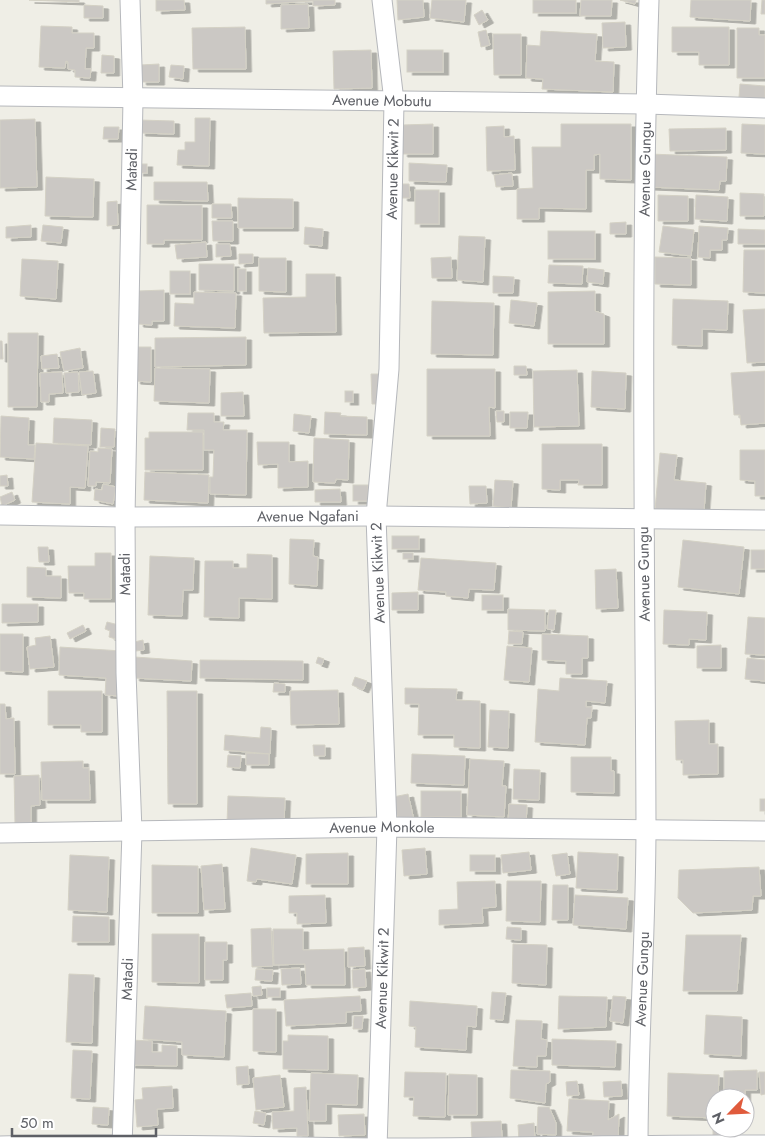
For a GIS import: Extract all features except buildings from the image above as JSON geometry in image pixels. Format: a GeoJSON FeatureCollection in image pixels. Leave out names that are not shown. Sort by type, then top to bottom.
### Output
{"type":"FeatureCollection","features":[{"type":"Feature","properties":{"kind":"street","name":"Matadi"},"geometry":{"type":"LineString","coordinates":[[122,1146],[132,831],[126,673],[125,517],[133,99],[130,0]]}},
{"type":"Feature","properties":{"kind":"street","name":"Avenue Kikwit 2"},"geometry":{"type":"LineString","coordinates":[[377,1148],[387,827],[376,516],[389,369],[394,101],[382,0]]}},
{"type":"Feature","properties":{"kind":"street","name":"Avenue Gungu"},"geometry":{"type":"LineString","coordinates":[[638,1146],[646,828],[643,519],[646,104],[649,0]]}},
{"type":"Feature","properties":{"kind":"street","name":"Avenue Mobutu"},"geometry":{"type":"LineString","coordinates":[[0,96],[646,104],[765,108]]}},
{"type":"Feature","properties":{"kind":"street","name":"Avenue Ngafani"},"geometry":{"type":"LineString","coordinates":[[0,515],[765,520]]}},
{"type":"Feature","properties":{"kind":"street","name":"Avenue Monkole"},"geometry":{"type":"LineString","coordinates":[[0,833],[387,827],[646,828],[765,831]]}},
{"type":"Feature","properties":{"kind":"street"},"geometry":{"type":"LineString","coordinates":[[0,1146],[377,1148],[765,1145]]}}]}
